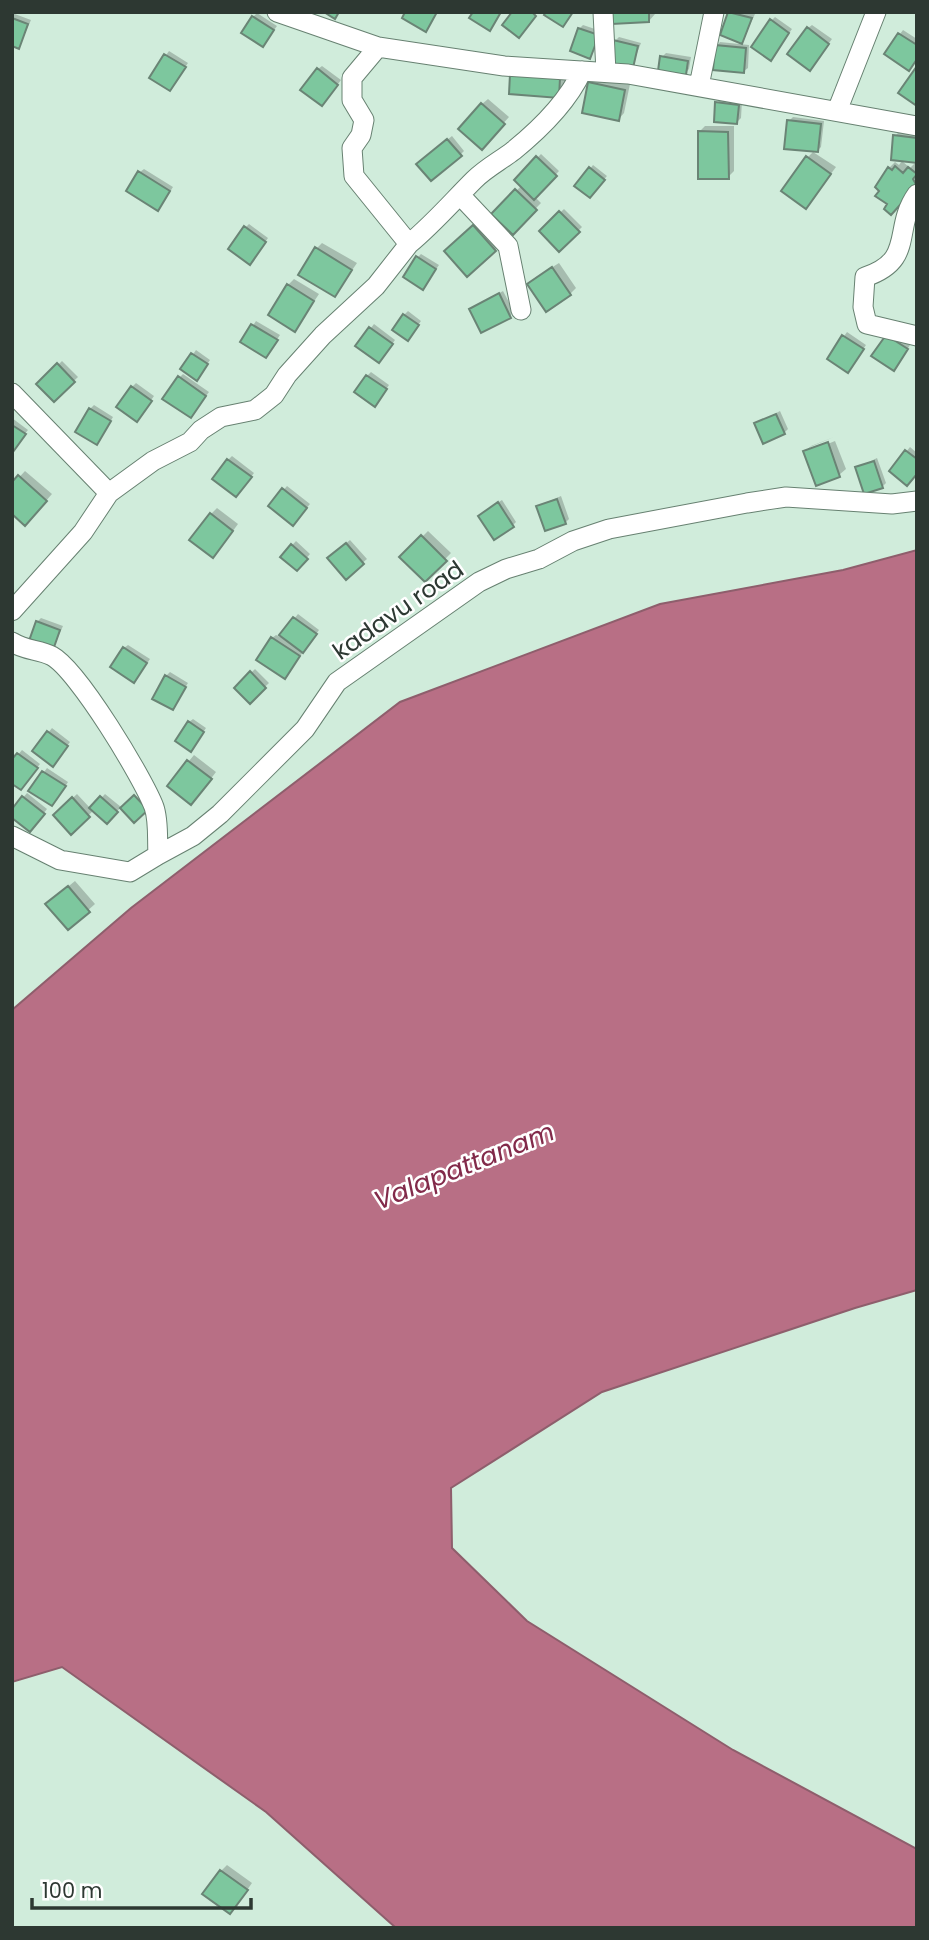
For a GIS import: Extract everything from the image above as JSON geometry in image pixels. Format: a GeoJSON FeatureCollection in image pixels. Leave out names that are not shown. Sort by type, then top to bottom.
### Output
{"type":"FeatureCollection","features":[{"type":"Feature","properties":{"kind":"street"},"geometry":{"type":"LineString","coordinates":[[603,12],[606,72]]}},
{"type":"Feature","properties":{"kind":"street"},"geometry":{"type":"LineString","coordinates":[[699,86],[714,12]]}},
{"type":"Feature","properties":{"kind":"street"},"geometry":{"type":"LineString","coordinates":[[837,111],[876,12]]}},
{"type":"Feature","properties":{"kind":"street"},"geometry":{"type":"LineString","coordinates":[[283,13],[378,47],[504,66],[606,72],[699,86],[917,126]]}},
{"type":"Feature","properties":{"kind":"street"},"geometry":{"type":"LineString","coordinates":[[378,47],[352,78],[352,100],[364,120],[361,135],[352,148],[354,176],[374,205],[409,244]]}},
{"type":"Feature","properties":{"kind":"street"},"geometry":{"type":"LineString","coordinates":[[12,611],[83,532],[109,493],[153,461],[190,442],[201,430],[221,417],[255,410],[274,396],[287,375],[323,335],[376,286],[409,244],[490,165],[513,151],[573,91],[582,71]]}},
{"type":"Feature","properties":{"kind":"street"},"geometry":{"type":"LineString","coordinates":[[917,194],[906,209],[903,240],[893,262],[881,271],[865,277],[863,307],[867,324],[917,336]]}},
{"type":"Feature","properties":{"kind":"street"},"geometry":{"type":"LineString","coordinates":[[460,195],[508,246],[521,310]]}},
{"type":"Feature","properties":{"kind":"street"},"geometry":{"type":"LineString","coordinates":[[12,393],[109,493]]}},
{"type":"Feature","properties":{"kind":"street","name":"kadavu road"},"geometry":{"type":"LineString","coordinates":[[12,836],[60,860],[130,872],[193,836],[220,814],[305,729],[337,682],[480,582],[506,569],[610,530],[786,497],[892,504],[917,501]]}},
{"type":"Feature","properties":{"kind":"street"},"geometry":{"type":"LineString","coordinates":[[12,642],[21,648],[53,656],[77,680],[101,714],[155,809],[158,855]]}},
{"type":"Feature","properties":{"kind":"water","name":"Valapattanam"},"geometry":{"type":"Polygon","coordinates":[[[917,550],[917,1290],[602,1392],[451,1488],[452,1548],[527,1621],[733,1750],[917,1849],[917,1928],[396,1928],[266,1812],[62,1667],[12,1682],[12,1010],[131,908],[400,702],[660,604],[843,570],[917,550]]]}},
{"type":"Feature","properties":{"kind":"building"},"geometry":{"type":"Polygon","coordinates":[[[324,12],[339,12],[335,19],[324,12]]]}},
{"type":"Feature","properties":{"kind":"building"},"geometry":{"type":"Polygon","coordinates":[[[405,12],[437,12],[426,32],[402,18],[405,12]]]}},
{"type":"Feature","properties":{"kind":"building"},"geometry":{"type":"Polygon","coordinates":[[[473,12],[501,12],[490,31],[469,18],[473,12]]]}},
{"type":"Feature","properties":{"kind":"building"},"geometry":{"type":"Polygon","coordinates":[[[512,12],[532,12],[536,16],[519,38],[502,25],[512,12]]]}},
{"type":"Feature","properties":{"kind":"building"},"geometry":{"type":"Polygon","coordinates":[[[546,12],[573,12],[563,27],[544,15],[546,12]]]}},
{"type":"Feature","properties":{"kind":"building"},"geometry":{"type":"Polygon","coordinates":[[[612,12],[649,12],[649,22],[612,24],[612,12]]]}},
{"type":"Feature","properties":{"kind":"building"},"geometry":{"type":"Polygon","coordinates":[[[728,12],[752,18],[742,44],[720,35],[728,12]]]}},
{"type":"Feature","properties":{"kind":"building"},"geometry":{"type":"Polygon","coordinates":[[[252,16],[274,30],[263,47],[241,33],[252,16]]]}},
{"type":"Feature","properties":{"kind":"building"},"geometry":{"type":"Polygon","coordinates":[[[12,18],[28,24],[19,49],[12,46],[12,18]]]}},
{"type":"Feature","properties":{"kind":"building"},"geometry":{"type":"Polygon","coordinates":[[[770,19],[789,33],[771,61],[751,47],[770,19]]]}},
{"type":"Feature","properties":{"kind":"building"},"geometry":{"type":"Polygon","coordinates":[[[807,27],[829,44],[810,71],[787,54],[807,27]]]}},
{"type":"Feature","properties":{"kind":"building"},"geometry":{"type":"Polygon","coordinates":[[[578,28],[599,35],[590,59],[570,51],[578,28]]]}},
{"type":"Feature","properties":{"kind":"building"},"geometry":{"type":"Polygon","coordinates":[[[898,33],[917,45],[917,59],[909,71],[884,54],[898,33]]]}},
{"type":"Feature","properties":{"kind":"building"},"geometry":{"type":"Polygon","coordinates":[[[613,40],[638,46],[633,68],[608,62],[613,40]]]}},
{"type":"Feature","properties":{"kind":"building"},"geometry":{"type":"Polygon","coordinates":[[[715,45],[746,48],[744,73],[713,70],[715,45]]]}},
{"type":"Feature","properties":{"kind":"building"},"geometry":{"type":"Polygon","coordinates":[[[164,54],[186,67],[170,91],[149,78],[164,54]]]}},
{"type":"Feature","properties":{"kind":"building"},"geometry":{"type":"Polygon","coordinates":[[[660,56],[688,61],[686,75],[658,71],[660,56]]]}},
{"type":"Feature","properties":{"kind":"building"},"geometry":{"type":"Polygon","coordinates":[[[917,66],[917,106],[898,93],[917,66]]]}},
{"type":"Feature","properties":{"kind":"building"},"geometry":{"type":"Polygon","coordinates":[[[317,68],[338,85],[322,106],[300,90],[317,68]]]}},
{"type":"Feature","properties":{"kind":"building"},"geometry":{"type":"Polygon","coordinates":[[[510,74],[560,78],[559,98],[509,94],[510,74]]]}},
{"type":"Feature","properties":{"kind":"building"},"geometry":{"type":"Polygon","coordinates":[[[588,82],[625,90],[619,121],[582,113],[588,82]]]}},
{"type":"Feature","properties":{"kind":"building"},"geometry":{"type":"Polygon","coordinates":[[[715,102],[739,105],[737,124],[714,122],[715,102]]]}},
{"type":"Feature","properties":{"kind":"building"},"geometry":{"type":"Polygon","coordinates":[[[481,103],[505,124],[482,150],[458,129],[481,103]]]}},
{"type":"Feature","properties":{"kind":"building"},"geometry":{"type":"Polygon","coordinates":[[[787,120],[821,124],[818,152],[784,149],[787,120]]]}},
{"type":"Feature","properties":{"kind":"building"},"geometry":{"type":"Polygon","coordinates":[[[698,131],[728,132],[729,179],[698,179],[698,131]]]}},
{"type":"Feature","properties":{"kind":"building"},"geometry":{"type":"Polygon","coordinates":[[[893,135],[917,138],[917,163],[891,160],[893,135]]]}},
{"type":"Feature","properties":{"kind":"building"},"geometry":{"type":"Polygon","coordinates":[[[447,139],[462,156],[431,181],[416,164],[447,139]]]}},
{"type":"Feature","properties":{"kind":"building"},"geometry":{"type":"Polygon","coordinates":[[[536,156],[557,176],[534,200],[514,180],[536,156]]]}},
{"type":"Feature","properties":{"kind":"building"},"geometry":{"type":"Polygon","coordinates":[[[806,156],[831,174],[806,209],[781,191],[806,156]]]}},
{"type":"Feature","properties":{"kind":"building"},"geometry":{"type":"Polygon","coordinates":[[[895,166],[903,173],[908,167],[917,174],[913,179],[917,186],[891,215],[884,209],[887,204],[875,196],[879,191],[875,187],[888,167],[892,170],[895,166]]]}},
{"type":"Feature","properties":{"kind":"building"},"geometry":{"type":"Polygon","coordinates":[[[589,167],[605,180],[590,198],[574,186],[589,167]]]}},
{"type":"Feature","properties":{"kind":"building"},"geometry":{"type":"Polygon","coordinates":[[[138,171],[170,191],[158,211],[126,191],[138,171]]]}},
{"type":"Feature","properties":{"kind":"building"},"geometry":{"type":"Polygon","coordinates":[[[515,189],[537,210],[513,235],[491,214],[515,189]]]}},
{"type":"Feature","properties":{"kind":"building"},"geometry":{"type":"Polygon","coordinates":[[[559,211],[580,232],[559,252],[539,231],[559,211]]]}},
{"type":"Feature","properties":{"kind":"building"},"geometry":{"type":"Polygon","coordinates":[[[473,225],[496,251],[467,277],[444,251],[473,225]]]}},
{"type":"Feature","properties":{"kind":"building"},"geometry":{"type":"Polygon","coordinates":[[[244,226],[266,242],[250,265],[228,249],[244,226]]]}},
{"type":"Feature","properties":{"kind":"building"},"geometry":{"type":"Polygon","coordinates":[[[315,247],[352,270],[335,297],[298,275],[315,247]]]}},
{"type":"Feature","properties":{"kind":"building"},"geometry":{"type":"Polygon","coordinates":[[[416,256],[436,269],[423,290],[403,277],[416,256]]]}},
{"type":"Feature","properties":{"kind":"building"},"geometry":{"type":"Polygon","coordinates":[[[552,267],[571,295],[546,312],[527,284],[552,267]]]}},
{"type":"Feature","properties":{"kind":"building"},"geometry":{"type":"Polygon","coordinates":[[[287,284],[314,301],[295,332],[268,315],[287,284]]]}},
{"type":"Feature","properties":{"kind":"building"},"geometry":{"type":"Polygon","coordinates":[[[499,293],[511,318],[481,333],[469,309],[499,293]]]}},
{"type":"Feature","properties":{"kind":"building"},"geometry":{"type":"Polygon","coordinates":[[[403,314],[419,325],[408,341],[392,330],[403,314]]]}},
{"type":"Feature","properties":{"kind":"building"},"geometry":{"type":"Polygon","coordinates":[[[251,324],[278,340],[266,358],[240,342],[251,324]]]}},
{"type":"Feature","properties":{"kind":"building"},"geometry":{"type":"Polygon","coordinates":[[[369,327],[393,344],[379,363],[355,346],[369,327]]]}},
{"type":"Feature","properties":{"kind":"building"},"geometry":{"type":"Polygon","coordinates":[[[842,335],[864,349],[848,373],[827,359],[842,335]]]}},
{"type":"Feature","properties":{"kind":"building"},"geometry":{"type":"Polygon","coordinates":[[[886,335],[908,349],[894,371],[871,356],[886,335]]]}},
{"type":"Feature","properties":{"kind":"building"},"geometry":{"type":"Polygon","coordinates":[[[191,353],[208,364],[197,381],[180,369],[191,353]]]}},
{"type":"Feature","properties":{"kind":"building"},"geometry":{"type":"Polygon","coordinates":[[[57,363],[75,382],[54,402],[36,384],[57,363]]]}},
{"type":"Feature","properties":{"kind":"building"},"geometry":{"type":"Polygon","coordinates":[[[366,375],[387,389],[375,407],[354,392],[366,375]]]}},
{"type":"Feature","properties":{"kind":"building"},"geometry":{"type":"Polygon","coordinates":[[[178,376],[206,396],[191,418],[162,399],[178,376]]]}},
{"type":"Feature","properties":{"kind":"building"},"geometry":{"type":"Polygon","coordinates":[[[131,386],[152,401],[137,422],[116,407],[131,386]]]}},
{"type":"Feature","properties":{"kind":"building"},"geometry":{"type":"Polygon","coordinates":[[[89,408],[111,421],[97,445],[75,432],[89,408]]]}},
{"type":"Feature","properties":{"kind":"building"},"geometry":{"type":"Polygon","coordinates":[[[776,414],[785,434],[763,444],[754,423],[776,414]]]}},
{"type":"Feature","properties":{"kind":"building"},"geometry":{"type":"Polygon","coordinates":[[[12,425],[26,434],[13,452],[12,451],[12,425]]]}},
{"type":"Feature","properties":{"kind":"building"},"geometry":{"type":"Polygon","coordinates":[[[828,442],[840,477],[816,486],[803,451],[828,442]]]}},
{"type":"Feature","properties":{"kind":"building"},"geometry":{"type":"Polygon","coordinates":[[[905,450],[917,459],[917,474],[907,486],[889,471],[905,450]]]}},
{"type":"Feature","properties":{"kind":"building"},"geometry":{"type":"Polygon","coordinates":[[[227,459],[252,477],[236,497],[212,479],[227,459]]]}},
{"type":"Feature","properties":{"kind":"building"},"geometry":{"type":"Polygon","coordinates":[[[874,461],[883,488],[864,494],[855,467],[874,461]]]}},
{"type":"Feature","properties":{"kind":"building"},"geometry":{"type":"Polygon","coordinates":[[[18,475],[47,501],[25,526],[12,514],[12,482],[18,475]]]}},
{"type":"Feature","properties":{"kind":"building"},"geometry":{"type":"Polygon","coordinates":[[[282,488],[307,508],[293,526],[268,506],[282,488]]]}},
{"type":"Feature","properties":{"kind":"building"},"geometry":{"type":"Polygon","coordinates":[[[557,499],[566,524],[545,531],[536,506],[557,499]]]}},
{"type":"Feature","properties":{"kind":"building"},"geometry":{"type":"Polygon","coordinates":[[[498,502],[514,527],[494,540],[478,516],[498,502]]]}},
{"type":"Feature","properties":{"kind":"building"},"geometry":{"type":"Polygon","coordinates":[[[210,513],[233,531],[213,558],[189,540],[210,513]]]}},
{"type":"Feature","properties":{"kind":"building"},"geometry":{"type":"Polygon","coordinates":[[[421,535],[447,561],[425,582],[399,557],[421,535]]]}},
{"type":"Feature","properties":{"kind":"building"},"geometry":{"type":"Polygon","coordinates":[[[346,543],[364,564],[346,580],[327,558],[346,543]]]}},
{"type":"Feature","properties":{"kind":"building"},"geometry":{"type":"Polygon","coordinates":[[[291,544],[308,559],[297,571],[280,557],[291,544]]]}},
{"type":"Feature","properties":{"kind":"building"},"geometry":{"type":"Polygon","coordinates":[[[293,617],[317,634],[303,653],[279,635],[293,617]]]}},
{"type":"Feature","properties":{"kind":"building"},"geometry":{"type":"Polygon","coordinates":[[[36,621],[60,630],[53,650],[29,641],[36,621]]]}},
{"type":"Feature","properties":{"kind":"building"},"geometry":{"type":"Polygon","coordinates":[[[271,637],[300,656],[285,679],[256,660],[271,637]]]}},
{"type":"Feature","properties":{"kind":"building"},"geometry":{"type":"Polygon","coordinates":[[[123,647],[147,663],[134,683],[110,667],[123,647]]]}},
{"type":"Feature","properties":{"kind":"building"},"geometry":{"type":"Polygon","coordinates":[[[250,671],[266,688],[250,704],[234,688],[250,671]]]}},
{"type":"Feature","properties":{"kind":"building"},"geometry":{"type":"Polygon","coordinates":[[[165,675],[186,687],[173,710],[152,699],[165,675]]]}},
{"type":"Feature","properties":{"kind":"building"},"geometry":{"type":"Polygon","coordinates":[[[188,721],[204,732],[191,752],[175,741],[188,721]]]}},
{"type":"Feature","properties":{"kind":"building"},"geometry":{"type":"Polygon","coordinates":[[[47,731],[68,746],[53,767],[32,751],[47,731]]]}},
{"type":"Feature","properties":{"kind":"building"},"geometry":{"type":"Polygon","coordinates":[[[17,753],[38,768],[21,790],[12,784],[12,759],[17,753]]]}},
{"type":"Feature","properties":{"kind":"building"},"geometry":{"type":"Polygon","coordinates":[[[187,760],[212,779],[191,805],[167,786],[187,760]]]}},
{"type":"Feature","properties":{"kind":"building"},"geometry":{"type":"Polygon","coordinates":[[[42,771],[66,786],[52,806],[28,791],[42,771]]]}},
{"type":"Feature","properties":{"kind":"building"},"geometry":{"type":"Polygon","coordinates":[[[134,795],[148,810],[134,823],[120,808],[134,795]]]}},
{"type":"Feature","properties":{"kind":"building"},"geometry":{"type":"Polygon","coordinates":[[[22,796],[45,814],[30,832],[12,818],[12,809],[22,796]]]}},
{"type":"Feature","properties":{"kind":"building"},"geometry":{"type":"Polygon","coordinates":[[[100,796],[118,812],[107,824],[89,808],[100,796]]]}},
{"type":"Feature","properties":{"kind":"building"},"geometry":{"type":"Polygon","coordinates":[[[72,797],[90,817],[71,835],[53,815],[72,797]]]}},
{"type":"Feature","properties":{"kind":"building"},"geometry":{"type":"Polygon","coordinates":[[[68,886],[90,912],[68,930],[45,904],[68,886]]]}},
{"type":"Feature","properties":{"kind":"building"},"geometry":{"type":"Polygon","coordinates":[[[220,1870],[248,1890],[230,1914],[202,1894],[220,1870]]]}}]}
